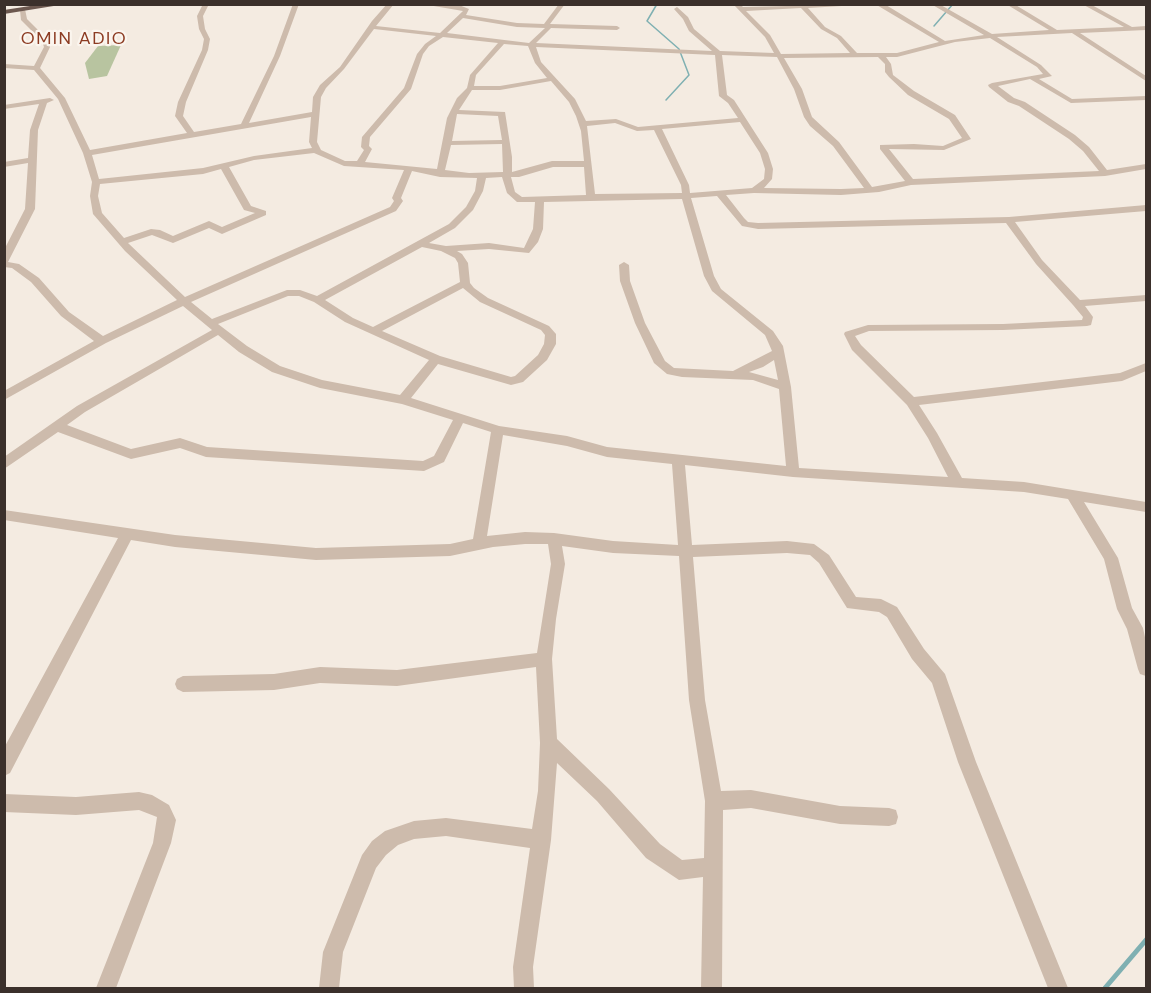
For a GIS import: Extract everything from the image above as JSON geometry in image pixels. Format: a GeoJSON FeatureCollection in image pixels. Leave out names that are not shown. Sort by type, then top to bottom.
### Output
{"type":"FeatureCollection","features":[{"type":"Feature","properties":{"kind":"highway"},"geometry":{"type":"LineString","coordinates":[[4,12],[63,4]]}},
{"type":"Feature","properties":{"kind":"street"},"geometry":{"type":"LineString","coordinates":[[193,136],[179,116],[182,102],[205,50],[207,39],[202,29],[200,16],[206,4]]}},
{"type":"Feature","properties":{"kind":"street"},"geometry":{"type":"LineString","coordinates":[[244,126],[276,56],[296,4]]}},
{"type":"Feature","properties":{"kind":"street"},"geometry":{"type":"LineString","coordinates":[[316,150],[313,141],[314,114],[317,97],[322,87],[342,69],[374,22],[391,4]]}},
{"type":"Feature","properties":{"kind":"street"},"geometry":{"type":"LineString","coordinates":[[359,165],[368,149],[364,147],[366,137],[407,89],[413,68],[426,45],[444,33],[462,16],[466,8],[425,4]]}},
{"type":"Feature","properties":{"kind":"street"},"geometry":{"type":"LineString","coordinates":[[530,45],[541,37],[548,28],[546,25],[562,4]]}},
{"type":"Feature","properties":{"kind":"street"},"geometry":{"type":"LineString","coordinates":[[739,7],[804,8],[872,4]]}},
{"type":"Feature","properties":{"kind":"street"},"geometry":{"type":"LineString","coordinates":[[878,4],[945,43]]}},
{"type":"Feature","properties":{"kind":"street"},"geometry":{"type":"LineString","coordinates":[[934,4],[1039,66],[1049,76],[1030,77],[992,85],[1011,100],[1022,104],[1072,137],[1086,149],[1105,173]]}},
{"type":"Feature","properties":{"kind":"street"},"geometry":{"type":"LineString","coordinates":[[1009,4],[1056,32]]}},
{"type":"Feature","properties":{"kind":"street"},"geometry":{"type":"LineString","coordinates":[[1085,4],[1146,37]]}},
{"type":"Feature","properties":{"kind":"street"},"geometry":{"type":"LineString","coordinates":[[739,7],[768,36],[798,89],[813,124],[837,144],[870,190]]}},
{"type":"Feature","properties":{"kind":"street"},"geometry":{"type":"LineString","coordinates":[[804,8],[823,28],[839,37],[856,56]]}},
{"type":"Feature","properties":{"kind":"street"},"geometry":{"type":"LineString","coordinates":[[677,9],[686,18],[691,30],[718,53],[723,96],[731,102],[762,147],[769,170],[765,183],[754,190]]}},
{"type":"Feature","properties":{"kind":"street"},"geometry":{"type":"LineString","coordinates":[[23,10],[24,20],[41,34],[47,47],[36,68]]}},
{"type":"Feature","properties":{"kind":"street"},"geometry":{"type":"LineString","coordinates":[[462,16],[518,25],[617,28]]}},
{"type":"Feature","properties":{"kind":"street"},"geometry":{"type":"LineString","coordinates":[[372,27],[444,33],[530,45],[856,56],[897,55],[945,43],[991,36],[1146,28]]}},
{"type":"Feature","properties":{"kind":"street"},"geometry":{"type":"LineString","coordinates":[[1073,31],[1146,79]]}},
{"type":"Feature","properties":{"kind":"street"},"geometry":{"type":"LineString","coordinates":[[440,174],[454,112],[470,88],[473,75],[502,42]]}},
{"type":"Feature","properties":{"kind":"street"},"geometry":{"type":"LineString","coordinates":[[530,45],[534,48],[538,63],[572,101],[582,124],[589,164],[591,197]]}},
{"type":"Feature","properties":{"kind":"street"},"geometry":{"type":"LineString","coordinates":[[880,55],[888,64],[888,72],[891,76],[911,93],[952,117],[967,139],[944,148],[883,147],[911,182]]}},
{"type":"Feature","properties":{"kind":"street"},"geometry":{"type":"LineString","coordinates":[[4,66],[36,68],[61,98],[87,153],[96,182],[94,196],[98,214],[122,242],[184,301],[243,349],[276,369],[320,384],[403,400],[498,430],[567,441],[607,452],[793,472],[1024,487],[1146,507]]}},
{"type":"Feature","properties":{"kind":"street"},"geometry":{"type":"LineString","coordinates":[[1030,77],[1071,100],[1146,98]]}},
{"type":"Feature","properties":{"kind":"street"},"geometry":{"type":"LineString","coordinates":[[470,88],[493,88],[553,79]]}},
{"type":"Feature","properties":{"kind":"street"},"geometry":{"type":"LineString","coordinates":[[4,107],[61,98]]}},
{"type":"Feature","properties":{"kind":"street"},"geometry":{"type":"LineString","coordinates":[[44,101],[34,130],[30,208],[8,245],[4,262],[21,269],[24,274],[35,280],[65,314],[102,340]]}},
{"type":"Feature","properties":{"kind":"street"},"geometry":{"type":"LineString","coordinates":[[454,112],[500,112],[509,169],[506,176],[511,193],[520,200],[686,196],[754,190],[830,192],[870,190],[911,182],[1105,173],[1146,167]]}},
{"type":"Feature","properties":{"kind":"street"},"geometry":{"type":"LineString","coordinates":[[87,153],[314,114]]}},
{"type":"Feature","properties":{"kind":"street"},"geometry":{"type":"LineString","coordinates":[[582,124],[616,121],[633,129],[716,124],[742,120]]}},
{"type":"Feature","properties":{"kind":"street"},"geometry":{"type":"LineString","coordinates":[[657,127],[685,186],[710,276],[717,291],[769,333],[778,352],[785,387],[793,472]]}},
{"type":"Feature","properties":{"kind":"street"},"geometry":{"type":"LineString","coordinates":[[448,143],[506,142]]}},
{"type":"Feature","properties":{"kind":"street"},"geometry":{"type":"LineString","coordinates":[[96,182],[186,174],[270,155],[316,150],[334,161],[482,177],[506,176],[531,171],[546,165],[589,164]]}},
{"type":"Feature","properties":{"kind":"street"},"geometry":{"type":"LineString","coordinates":[[4,165],[34,160]]}},
{"type":"Feature","properties":{"kind":"street"},"geometry":{"type":"LineString","coordinates":[[122,242],[151,232],[157,232],[173,240],[209,224],[222,231],[263,213],[247,208],[224,166]]}},
{"type":"Feature","properties":{"kind":"street"},"geometry":{"type":"LineString","coordinates":[[4,396],[102,340],[184,301],[393,209],[399,201],[396,198],[409,169]]}},
{"type":"Feature","properties":{"kind":"street"},"geometry":{"type":"LineString","coordinates":[[318,300],[452,226],[470,208],[479,191],[482,177]]}},
{"type":"Feature","properties":{"kind":"street"},"geometry":{"type":"LineString","coordinates":[[720,194],[740,220],[745,224],[758,226],[1010,220],[1146,208]]}},
{"type":"Feature","properties":{"kind":"street"},"geometry":{"type":"LineString","coordinates":[[444,249],[489,246],[526,251],[533,242],[538,229],[540,199]]}},
{"type":"Feature","properties":{"kind":"street"},"geometry":{"type":"LineString","coordinates":[[958,483],[933,436],[910,402],[856,347],[849,334],[868,328],[992,328],[1087,323],[1088,317],[1039,262],[1010,220]]}},
{"type":"Feature","properties":{"kind":"street"},"geometry":{"type":"LineString","coordinates":[[4,464],[57,427],[215,326],[289,292],[300,293],[318,300],[349,320],[436,359],[515,381],[543,357],[550,344],[551,334],[545,328],[484,300],[470,290],[465,283],[463,263],[459,256],[444,249],[422,244]]}},
{"type":"Feature","properties":{"kind":"street"},"geometry":{"type":"LineString","coordinates":[[624,265],[625,281],[640,323],[660,363],[671,371],[715,376],[733,374],[754,376],[785,387]]}},
{"type":"Feature","properties":{"kind":"street"},"geometry":{"type":"LineString","coordinates":[[373,331],[465,283]]}},
{"type":"Feature","properties":{"kind":"street"},"geometry":{"type":"LineString","coordinates":[[1077,303],[1146,298]]}},
{"type":"Feature","properties":{"kind":"street"},"geometry":{"type":"LineString","coordinates":[[733,374],[759,364],[778,352]]}},
{"type":"Feature","properties":{"kind":"street"},"geometry":{"type":"LineString","coordinates":[[403,400],[436,359]]}},
{"type":"Feature","properties":{"kind":"street"},"geometry":{"type":"LineString","coordinates":[[910,402],[1122,377],[1146,367]]}},
{"type":"Feature","properties":{"kind":"street"},"geometry":{"type":"LineString","coordinates":[[1134,373],[1146,380]]}},
{"type":"Feature","properties":{"kind":"street"},"geometry":{"type":"LineString","coordinates":[[57,427],[131,454],[180,443],[206,452],[424,466],[439,459],[460,418]]}},
{"type":"Feature","properties":{"kind":"street"},"geometry":{"type":"LineString","coordinates":[[479,544],[498,430]]}},
{"type":"Feature","properties":{"kind":"street"},"geometry":{"type":"LineString","coordinates":[[678,458],[697,699],[714,801],[712,988]]}},
{"type":"Feature","properties":{"kind":"street"},"geometry":{"type":"LineString","coordinates":[[1072,494],[1111,558],[1125,609],[1135,628],[1146,669]]}},
{"type":"Feature","properties":{"kind":"street"},"geometry":{"type":"LineString","coordinates":[[4,515],[127,535],[316,554],[450,550],[525,537],[554,538],[613,547],[686,551],[787,547],[814,550],[824,559],[852,603],[881,606],[892,612],[918,654],[939,679],[967,762],[1058,988]]}},
{"type":"Feature","properties":{"kind":"street"},"geometry":{"type":"LineString","coordinates":[[7,758],[127,535]]}},
{"type":"Feature","properties":{"kind":"street"},"geometry":{"type":"LineString","coordinates":[[524,988],[524,967],[542,840],[549,743],[544,659],[558,564],[554,538]]}},
{"type":"Feature","properties":{"kind":"street"},"geometry":{"type":"LineString","coordinates":[[183,684],[274,682],[320,675],[397,678],[544,659]]}},
{"type":"Feature","properties":{"kind":"street"},"geometry":{"type":"LineString","coordinates":[[549,743],[603,795],[653,851],[680,870],[714,866]]}},
{"type":"Feature","properties":{"kind":"street"},"geometry":{"type":"LineString","coordinates":[[714,801],[751,799],[840,815],[889,817]]}},
{"type":"Feature","properties":{"kind":"street"},"geometry":{"type":"LineString","coordinates":[[4,803],[76,806],[139,801],[152,804],[163,811],[167,820],[162,843],[106,988]]}},
{"type":"Feature","properties":{"kind":"street"},"geometry":{"type":"LineString","coordinates":[[329,988],[333,952],[369,861],[392,837],[414,830],[446,827],[542,840]]}},
{"type":"Feature","properties":{"kind":"green space"},"geometry":{"type":"Polygon","coordinates":[[[121,45],[107,76],[89,79],[85,63],[98,46],[121,45]]]}},
{"type":"Feature","properties":{"kind":"waterway"},"geometry":{"type":"LineString","coordinates":[[657,4],[647,21],[679,49],[689,75],[666,100]]}},
{"type":"Feature","properties":{"kind":"waterway"},"geometry":{"type":"LineString","coordinates":[[934,26],[953,4]]}},
{"type":"Feature","properties":{"kind":"waterway"},"geometry":{"type":"LineString","coordinates":[[1105,988],[1146,940]]}},
{"type":"Feature","properties":{"kind":"district","name":"OMIN ADIO"},"geometry":{"type":"Point","coordinates":[74,39]}}]}
